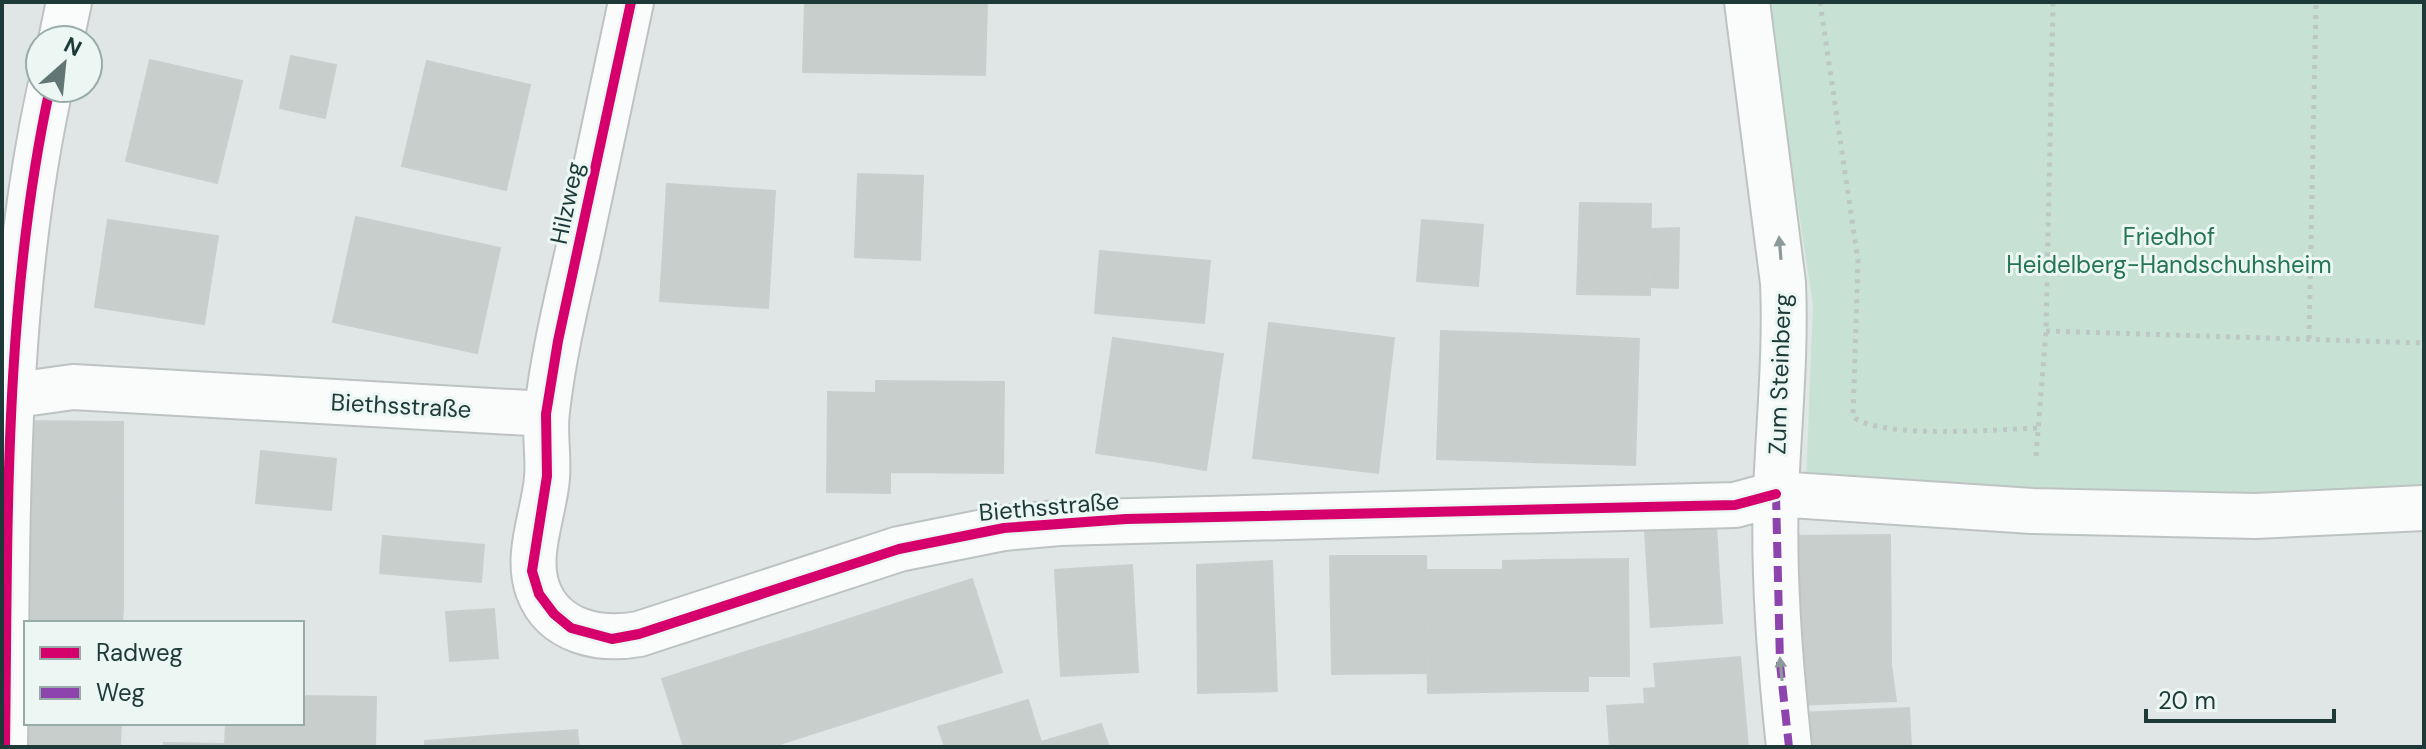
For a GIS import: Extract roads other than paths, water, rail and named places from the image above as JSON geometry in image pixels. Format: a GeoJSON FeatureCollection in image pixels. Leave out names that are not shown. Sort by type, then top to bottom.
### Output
{"type":"FeatureCollection","features":[{"type":"Feature","properties":{"kind":"street"},"geometry":{"type":"LineString","coordinates":[[64,24],[69,2]]}},
{"type":"Feature","properties":{"kind":"street","name":"Hilzweg"},"geometry":{"type":"LineString","coordinates":[[546,414],[558,341],[631,2]]}},
{"type":"Feature","properties":{"kind":"street","name":"Zum Steinberg"},"geometry":{"type":"LineString","coordinates":[[1747,2],[1783,283],[1785,326],[1776,494],[1780,664],[1789,747]]}},
{"type":"Feature","properties":{"kind":"street"},"geometry":{"type":"LineString","coordinates":[[5,747],[6,396],[31,197],[47,104]]}},
{"type":"Feature","properties":{"kind":"street","name":"Biethsstraße"},"geometry":{"type":"LineString","coordinates":[[6,396],[73,387],[546,414],[547,476],[532,571],[539,594],[554,614],[571,628],[612,639],[639,634],[899,549],[1004,528],[1126,519],[1735,505],[1776,494],[2032,511],[2255,516],[2424,508]]}},
{"type":"Feature","properties":{"kind":"park label","name":"Friedhof Heidelberg-Handschuhsheim"},"geometry":{"type":"Point","coordinates":[2169,251]}}]}
